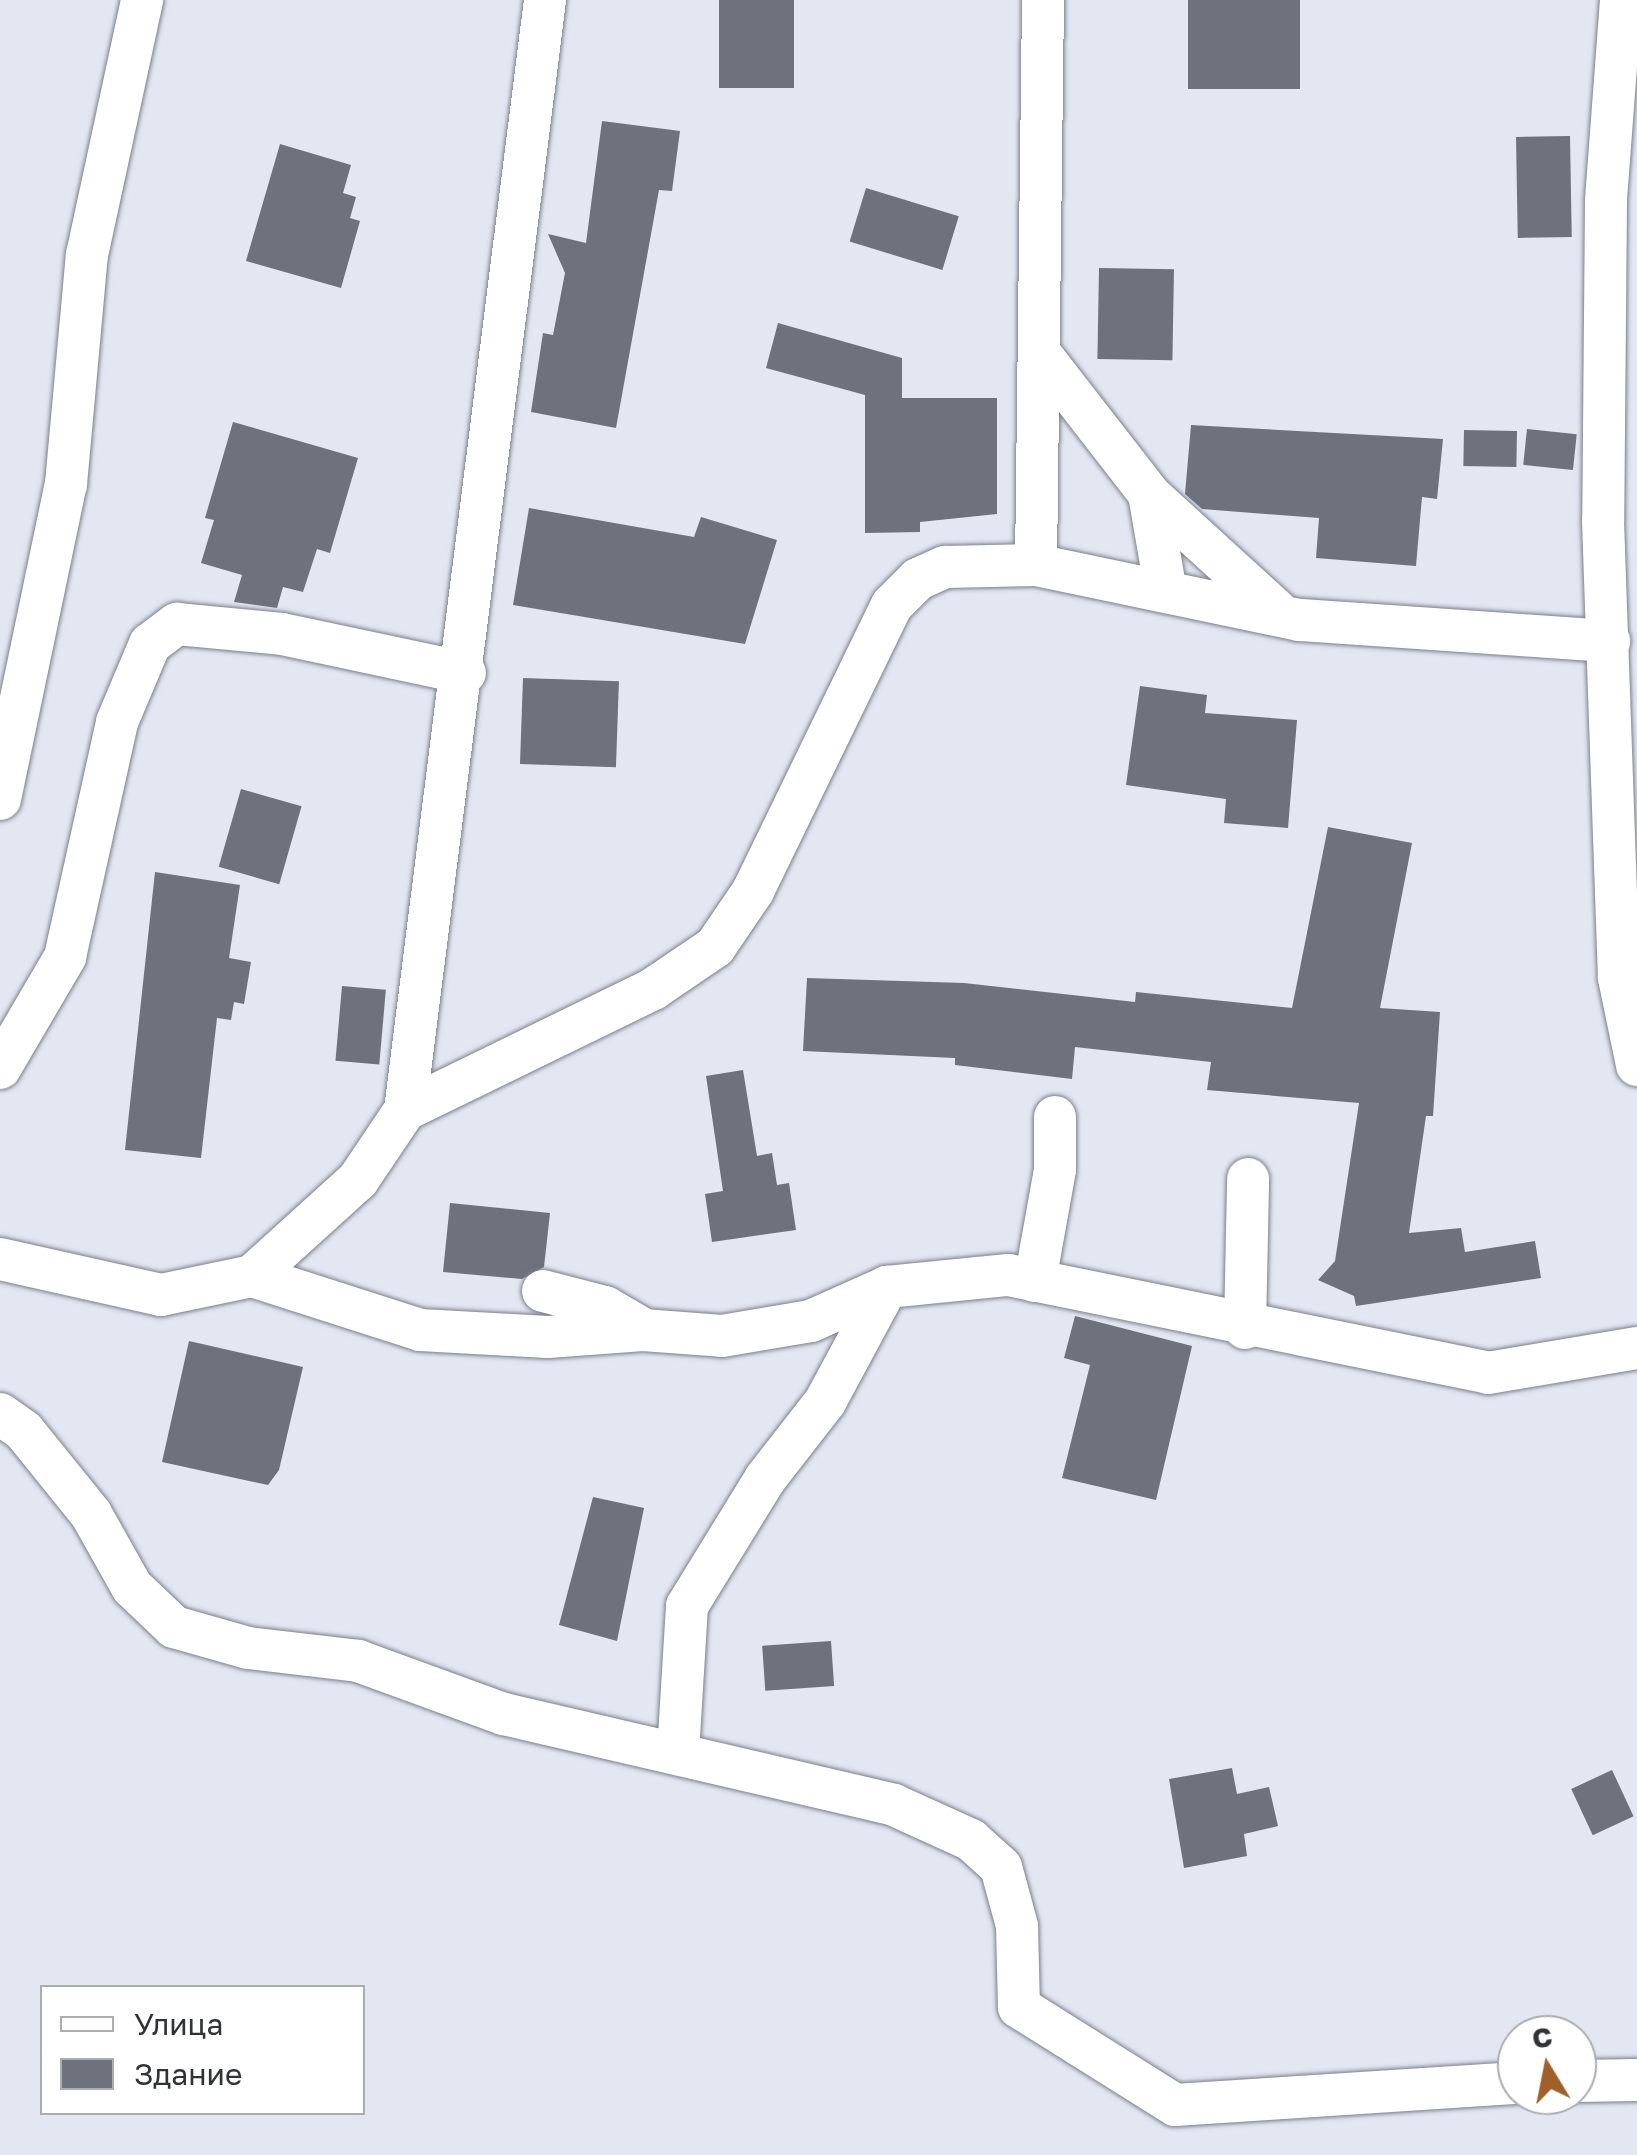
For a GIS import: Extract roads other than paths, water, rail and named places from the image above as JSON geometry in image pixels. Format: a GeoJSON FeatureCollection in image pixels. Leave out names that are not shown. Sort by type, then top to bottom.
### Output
{"type":"FeatureCollection","features":[{"type":"Feature","properties":{"kind":"street"},"geometry":{"type":"LineString","coordinates":[[0,799],[66,484],[88,255],[142,0]]}},
{"type":"Feature","properties":{"kind":"street"},"geometry":{"type":"LineString","coordinates":[[124,72],[162,0]]}},
{"type":"Feature","properties":{"kind":"street"},"geometry":{"type":"LineString","coordinates":[[252,1276],[358,1180],[405,1110],[465,673],[546,0]]}},
{"type":"Feature","properties":{"kind":"street"},"geometry":{"type":"LineString","coordinates":[[1036,564],[1043,0]]}},
{"type":"Feature","properties":{"kind":"street"},"geometry":{"type":"LineString","coordinates":[[1621,0],[1606,200],[1609,640],[1637,1065]]}},
{"type":"Feature","properties":{"kind":"street"},"geometry":{"type":"LineString","coordinates":[[1039,352],[1149,494],[1284,616]]}},
{"type":"Feature","properties":{"kind":"street"},"geometry":{"type":"LineString","coordinates":[[1149,494],[1166,592]]}},
{"type":"Feature","properties":{"kind":"street"},"geometry":{"type":"LineString","coordinates":[[405,1110],[636,998],[714,947],[754,891],[892,605],[918,579],[945,567],[1036,564],[1284,616],[1609,640]]}},
{"type":"Feature","properties":{"kind":"street"},"geometry":{"type":"LineString","coordinates":[[0,1068],[65,957],[117,722],[150,644],[176,624],[282,634],[465,673]]}},
{"type":"Feature","properties":{"kind":"street"},"geometry":{"type":"LineString","coordinates":[[1035,1281],[1055,1117]]}},
{"type":"Feature","properties":{"kind":"street"},"geometry":{"type":"LineString","coordinates":[[1244,1328],[1248,1178]]}},
{"type":"Feature","properties":{"kind":"street"},"geometry":{"type":"LineString","coordinates":[[0,1260],[160,1295],[252,1276],[420,1330],[548,1336],[643,1330],[740,1333],[811,1320],[887,1288],[1008,1275],[1244,1328],[1488,1372],[1637,1348]]}},
{"type":"Feature","properties":{"kind":"street"},"geometry":{"type":"LineString","coordinates":[[678,1753],[687,1606],[765,1480],[825,1402],[887,1288]]}},
{"type":"Feature","properties":{"kind":"street"},"geometry":{"type":"LineString","coordinates":[[542,1292],[605,1307],[643,1330]]}},
{"type":"Feature","properties":{"kind":"street"},"geometry":{"type":"LineString","coordinates":[[0,1414],[24,1432],[91,1514],[132,1587],[174,1626],[248,1648],[358,1661],[504,1714],[894,1805],[972,1840],[1002,1867],[1017,1926],[1019,2007],[1175,2105],[1497,2084]]}},
{"type":"Feature","properties":{"kind":"street"},"geometry":{"type":"LineString","coordinates":[[1597,2081],[1637,2080]]}}]}
